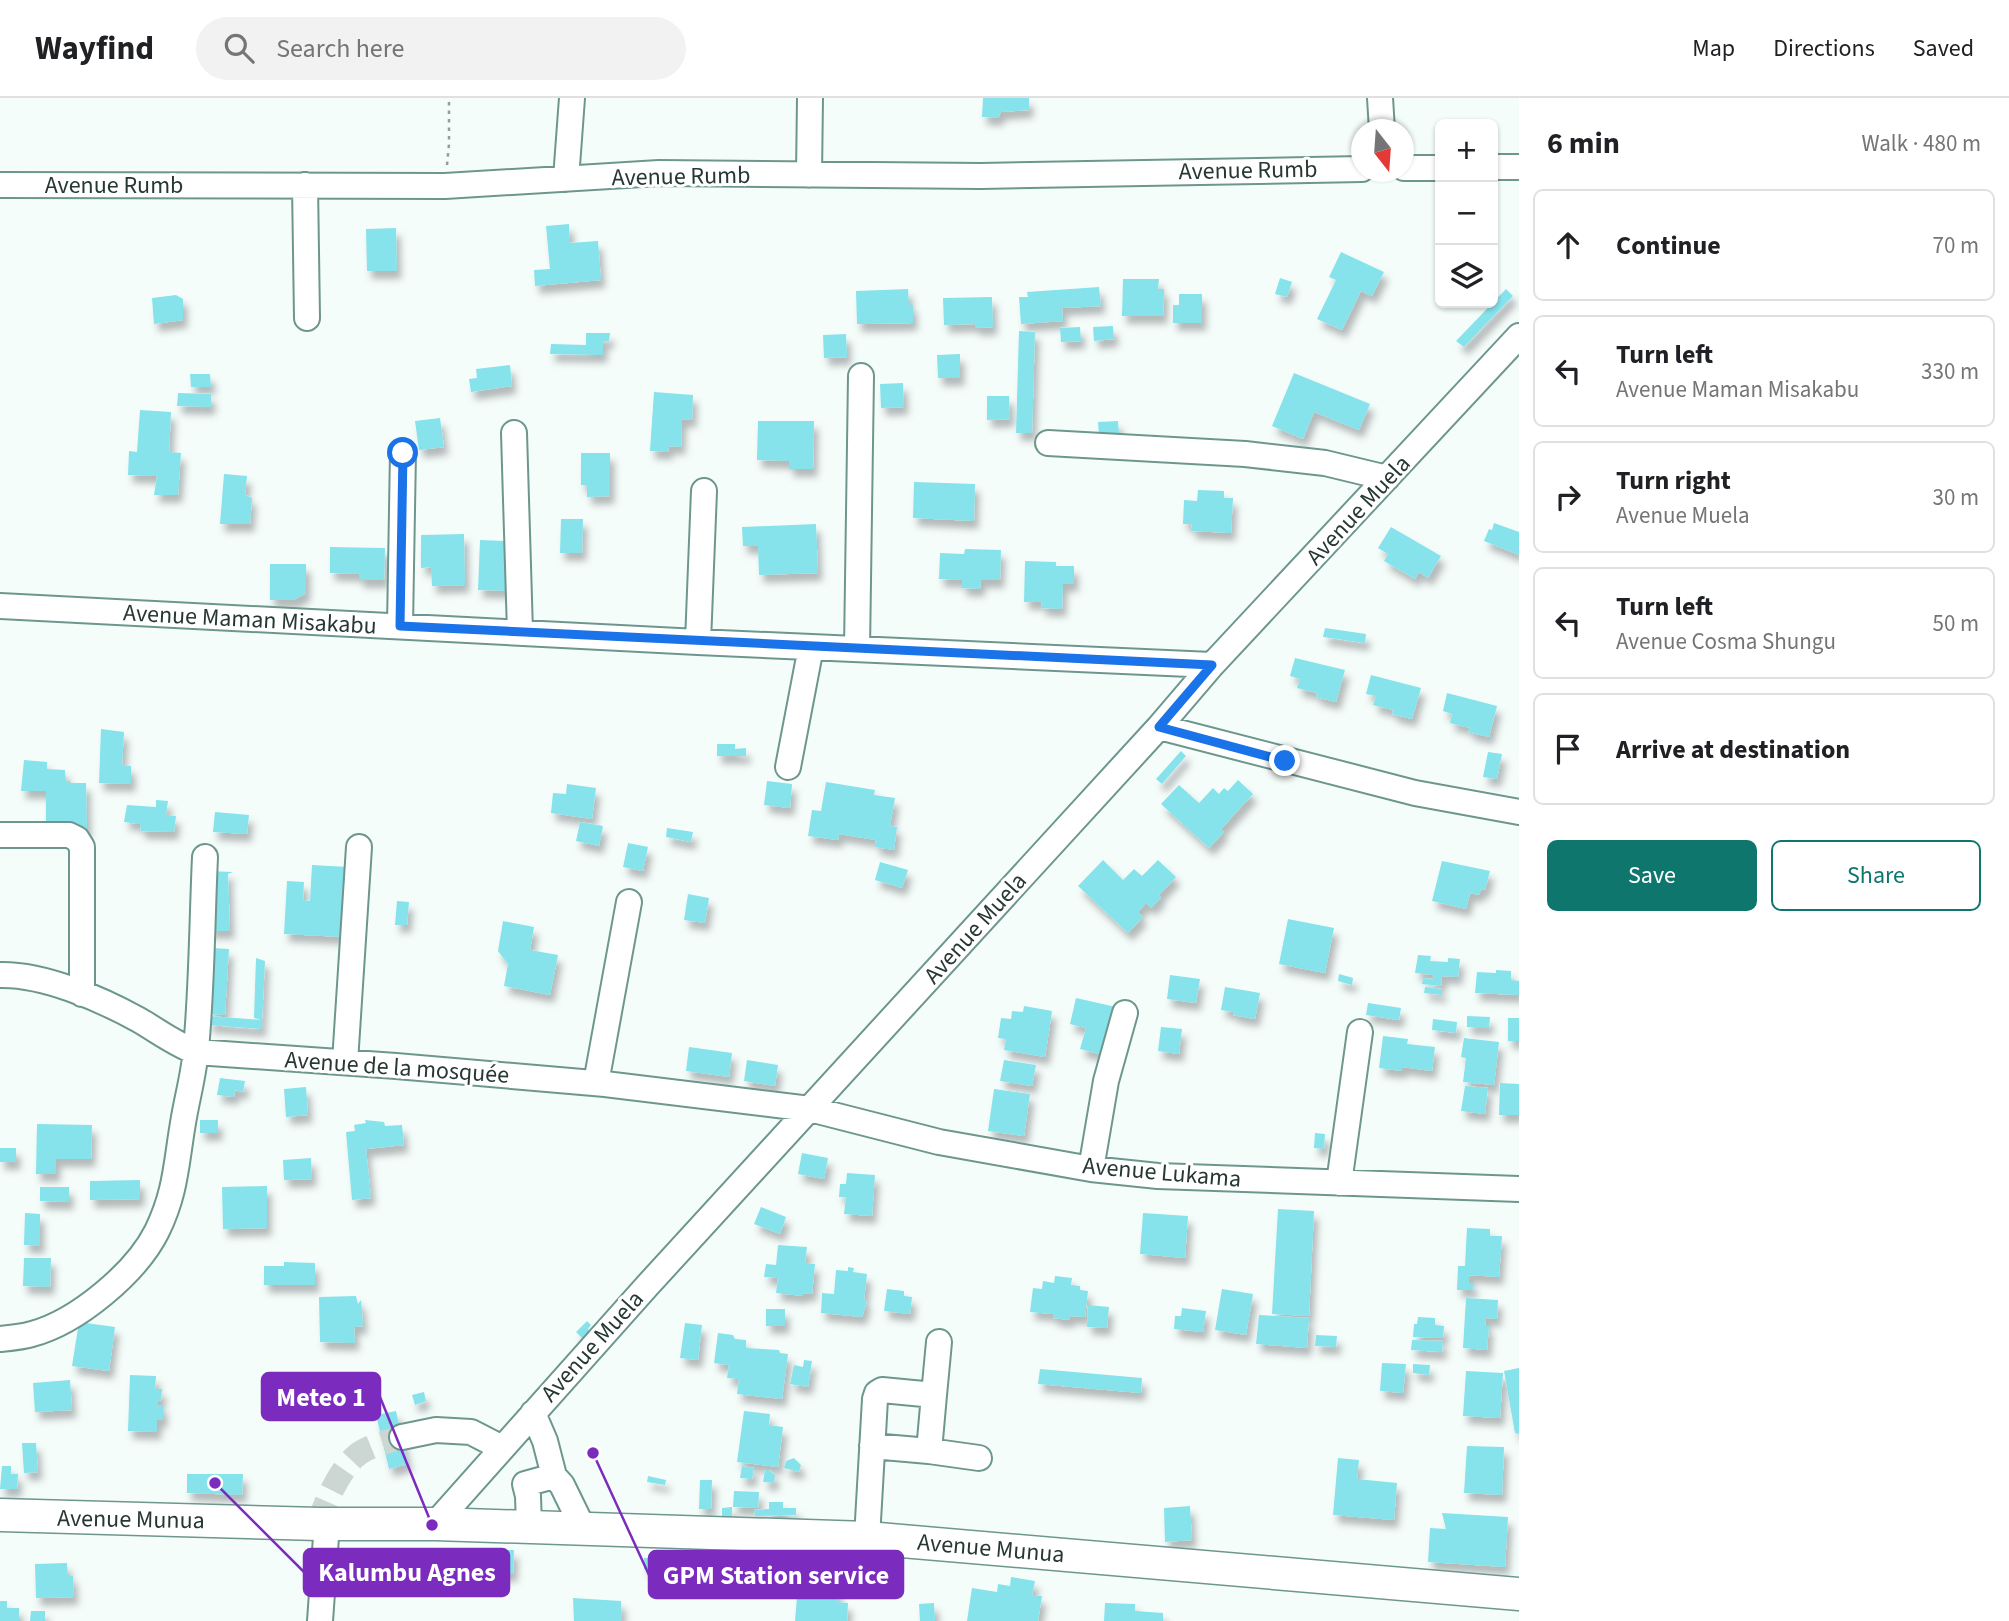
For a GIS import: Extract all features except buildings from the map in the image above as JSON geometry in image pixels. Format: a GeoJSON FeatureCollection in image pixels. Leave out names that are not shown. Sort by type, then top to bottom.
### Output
{"type":"FeatureCollection","features":[{"type":"Feature","properties":{"kind":"main road","name":"Avenue Munua"},"geometry":{"type":"LineString","coordinates":[[0,1515],[529,1526],[867,1538],[1519,1594]]}},
{"type":"Feature","properties":{"kind":"street"},"geometry":{"type":"LineString","coordinates":[[566,179],[572,98]]}},
{"type":"Feature","properties":{"kind":"street"},"geometry":{"type":"LineString","coordinates":[[809,174],[810,98]]}},
{"type":"Feature","properties":{"kind":"street"},"geometry":{"type":"LineString","coordinates":[[1380,98],[1381,119]]}},
{"type":"Feature","properties":{"kind":"street"},"geometry":{"type":"LineString","coordinates":[[1498,167],[1519,167]]}},
{"type":"Feature","properties":{"kind":"street"},"geometry":{"type":"LineString","coordinates":[[1414,168],[1435,168]]}},
{"type":"Feature","properties":{"kind":"street","name":"Avenue Rumb"},"geometry":{"type":"LineString","coordinates":[[0,185],[445,186],[659,173],[981,176],[1351,169]]}},
{"type":"Feature","properties":{"kind":"street"},"geometry":{"type":"LineString","coordinates":[[305,185],[307,318]]}},
{"type":"Feature","properties":{"kind":"street","name":"Avenue Muela"},"geometry":{"type":"LineString","coordinates":[[435,1524],[646,1286],[1159,727],[1212,665],[1519,336]]}},
{"type":"Feature","properties":{"kind":"street"},"geometry":{"type":"LineString","coordinates":[[857,649],[861,376]]}},
{"type":"Feature","properties":{"kind":"street"},"geometry":{"type":"LineString","coordinates":[[514,433],[520,632]]}},
{"type":"Feature","properties":{"kind":"street"},"geometry":{"type":"LineString","coordinates":[[1048,443],[1245,454],[1325,463],[1387,478]]}},
{"type":"Feature","properties":{"kind":"street"},"geometry":{"type":"LineString","coordinates":[[400,626],[403,453]]}},
{"type":"Feature","properties":{"kind":"street"},"geometry":{"type":"LineString","coordinates":[[698,642],[704,491]]}},
{"type":"Feature","properties":{"kind":"street","name":"Avenue Maman Misakabu"},"geometry":{"type":"LineString","coordinates":[[0,606],[1212,665]]}},
{"type":"Feature","properties":{"kind":"street"},"geometry":{"type":"LineString","coordinates":[[788,767],[811,647]]}},
{"type":"Feature","properties":{"kind":"street"},"geometry":{"type":"LineString","coordinates":[[1159,727],[1415,793],[1519,812]]}},
{"type":"Feature","properties":{"kind":"street"},"geometry":{"type":"LineString","coordinates":[[0,835],[69,835],[77,839],[82,847],[82,994]]}},
{"type":"Feature","properties":{"kind":"street"},"geometry":{"type":"LineString","coordinates":[[345,1062],[359,847]]}},
{"type":"Feature","properties":{"kind":"street"},"geometry":{"type":"LineString","coordinates":[[0,1339],[32,1334],[62,1322],[79,1311],[126,1273],[156,1233],[176,1181],[196,1052],[205,857]]}},
{"type":"Feature","properties":{"kind":"street"},"geometry":{"type":"LineString","coordinates":[[596,1083],[629,902]]}},
{"type":"Feature","properties":{"kind":"street","name":"Avenue de la mosquée"},"geometry":{"type":"LineString","coordinates":[[0,975],[52,983],[82,994],[120,1010],[177,1045],[196,1052],[596,1083],[810,1109]]}},
{"type":"Feature","properties":{"kind":"street"},"geometry":{"type":"LineString","coordinates":[[1091,1168],[1106,1081],[1125,1013]]}},
{"type":"Feature","properties":{"kind":"street"},"geometry":{"type":"LineString","coordinates":[[1339,1183],[1360,1032]]}},
{"type":"Feature","properties":{"kind":"street","name":"Avenue Lukama"},"geometry":{"type":"LineString","coordinates":[[810,1109],[939,1142],[1158,1177],[1519,1189]]}},
{"type":"Feature","properties":{"kind":"street"},"geometry":{"type":"LineString","coordinates":[[929,1451],[939,1342]]}},
{"type":"Feature","properties":{"kind":"street"},"geometry":{"type":"LineString","coordinates":[[867,1538],[877,1393],[882,1391],[934,1395]]}},
{"type":"Feature","properties":{"kind":"street"},"geometry":{"type":"LineString","coordinates":[[533,1413],[545,1441],[554,1476],[562,1485],[583,1528]]}},
{"type":"Feature","properties":{"kind":"street"},"geometry":{"type":"LineString","coordinates":[[402,1437],[436,1430],[471,1432],[498,1453],[525,1484],[529,1526]]}},
{"type":"Feature","properties":{"kind":"street"},"geometry":{"type":"LineString","coordinates":[[872,1446],[979,1458]]}},
{"type":"Feature","properties":{"kind":"street"},"geometry":{"type":"LineString","coordinates":[[525,1484],[554,1476]]}},
{"type":"Feature","properties":{"kind":"street"},"geometry":{"type":"LineString","coordinates":[[320,1621],[327,1523]]}},
{"type":"Feature","properties":{"kind":"path"},"geometry":{"type":"LineString","coordinates":[[445,186],[449,98]]}},
{"type":"Feature","properties":{"kind":"tunnel"},"geometry":{"type":"LineString","coordinates":[[319,1524],[333,1487],[350,1462],[366,1450],[402,1437]]}},
{"type":"Feature","properties":{"kind":"place","name":"GPM Station service"},"geometry":{"type":"Point","coordinates":[593,1453]}},
{"type":"Feature","properties":{"kind":"place","name":"Kalumbu Agnes"},"geometry":{"type":"Point","coordinates":[215,1483]}},
{"type":"Feature","properties":{"kind":"place","name":"Meteo 1"},"geometry":{"type":"Point","coordinates":[432,1525]}},
{"type":"Feature","properties":{"kind":"route"},"geometry":{"type":"LineString","coordinates":[[403,453],[400,626],[1212,665],[1159,727],[1285,761]]}}]}
